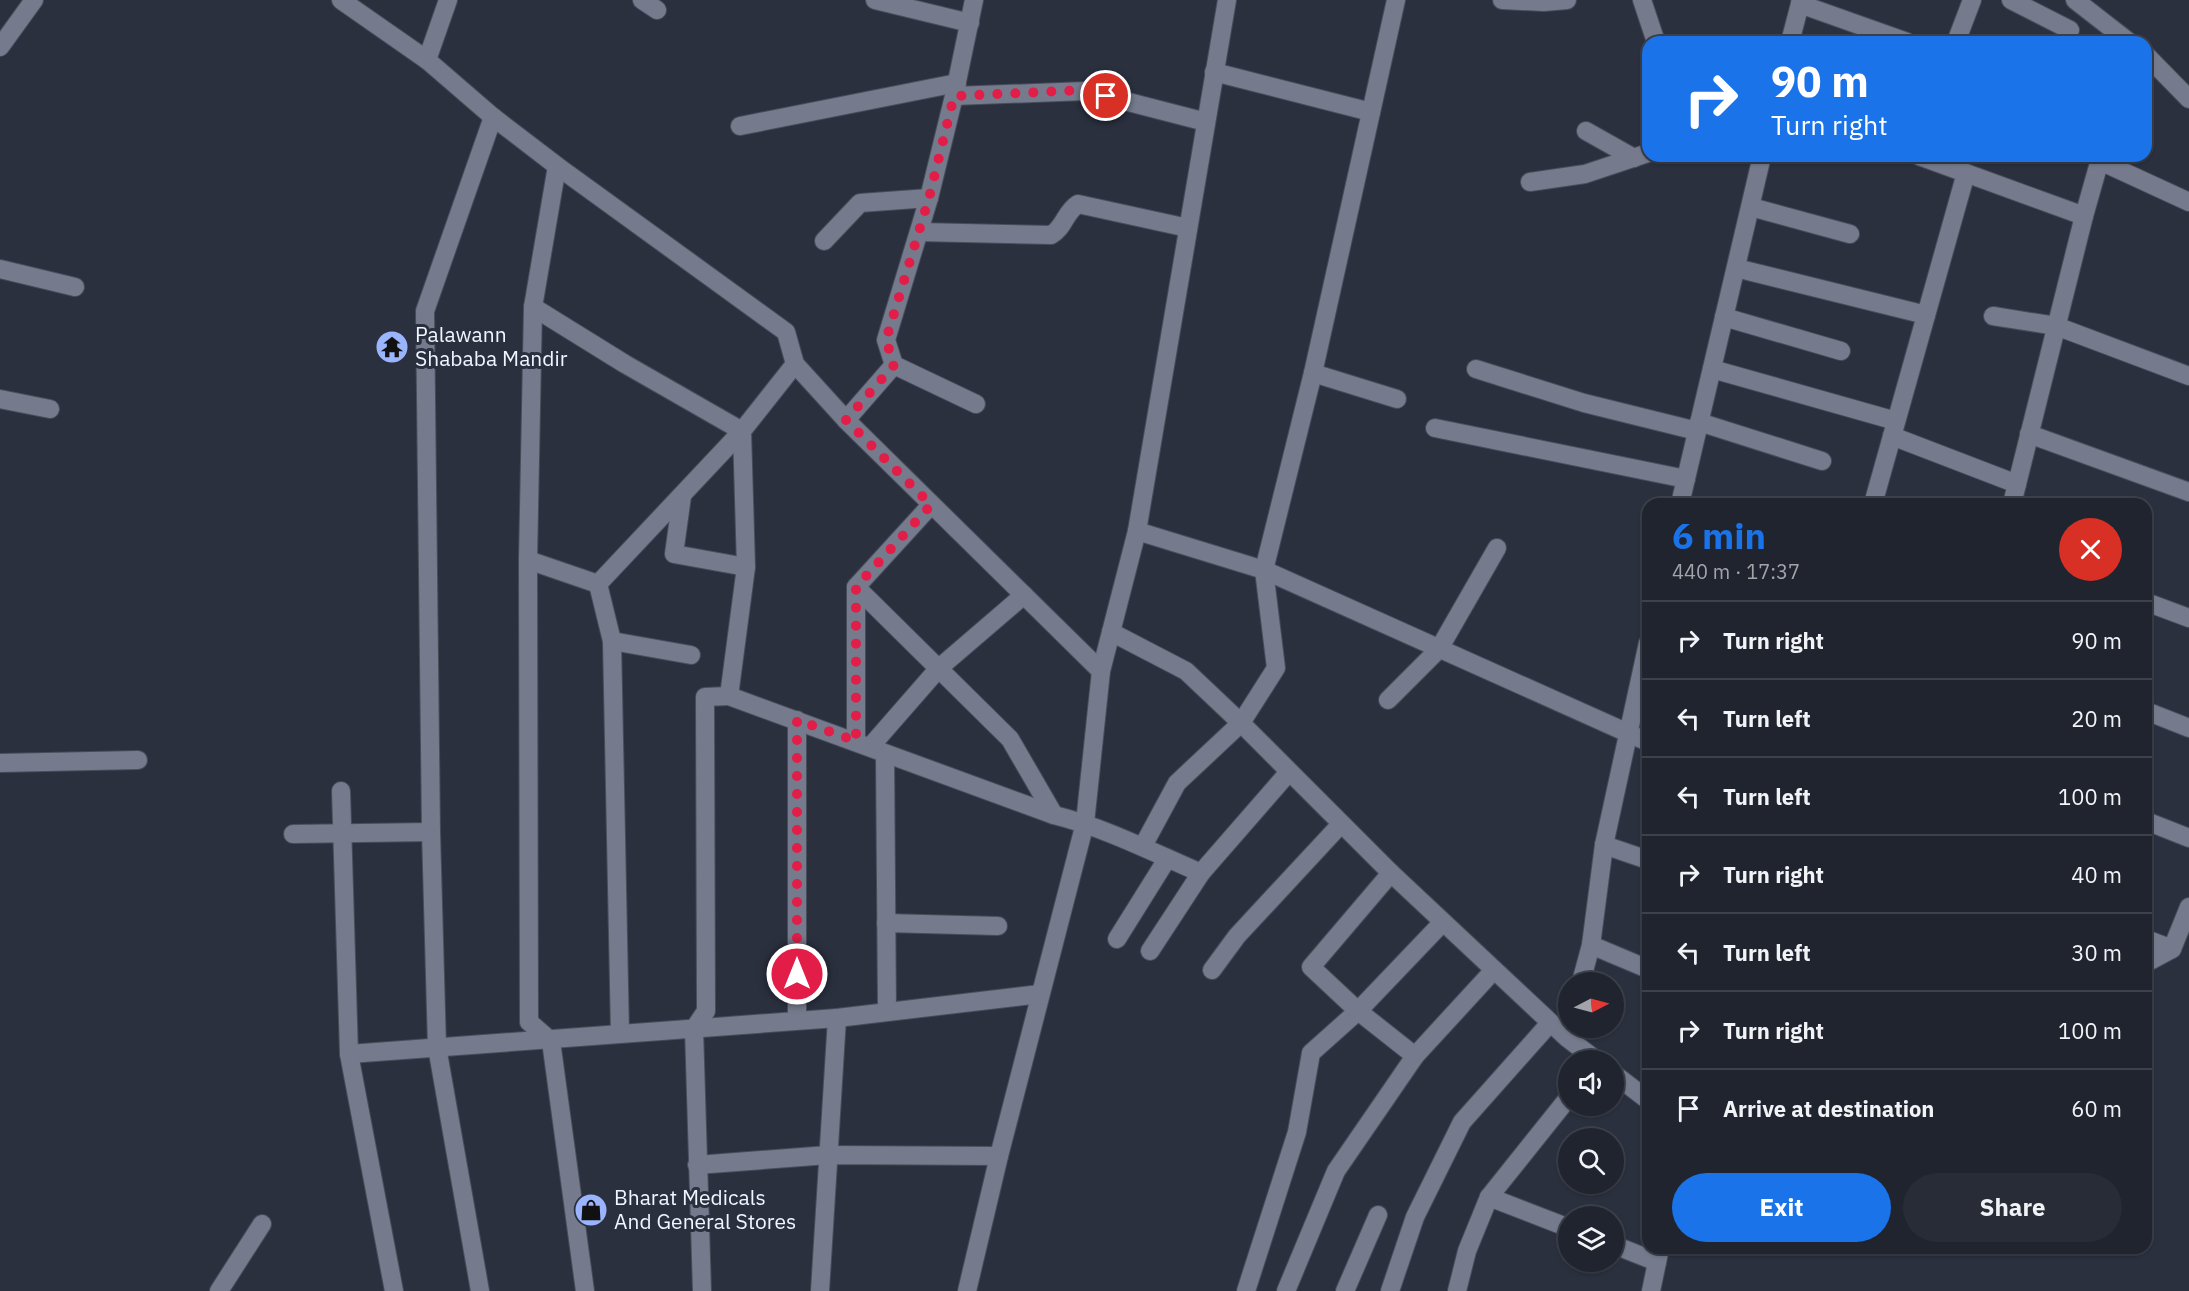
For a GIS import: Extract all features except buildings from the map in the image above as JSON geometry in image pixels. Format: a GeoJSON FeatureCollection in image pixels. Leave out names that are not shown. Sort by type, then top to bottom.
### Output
{"type":"FeatureCollection","features":[{"type":"Feature","properties":{"kind":"street"},"geometry":{"type":"LineString","coordinates":[[0,47],[34,0]]}},
{"type":"Feature","properties":{"kind":"street"},"geometry":{"type":"LineString","coordinates":[[341,0],[427,60],[493,117],[556,166],[786,332],[795,364],[846,420],[1101,671]]}},
{"type":"Feature","properties":{"kind":"street"},"geometry":{"type":"LineString","coordinates":[[427,60],[448,0]]}},
{"type":"Feature","properties":{"kind":"street"},"geometry":{"type":"LineString","coordinates":[[875,0],[970,23]]}},
{"type":"Feature","properties":{"kind":"street"},"geometry":{"type":"LineString","coordinates":[[974,0],[956,90],[929,198],[886,340],[894,365],[976,405]]}},
{"type":"Feature","properties":{"kind":"street"},"geometry":{"type":"LineString","coordinates":[[967,1291],[1084,823],[1101,671],[1137,531],[1227,0]]}},
{"type":"Feature","properties":{"kind":"street"},"geometry":{"type":"LineString","coordinates":[[1143,846],[1177,783],[1241,723],[1276,668],[1264,570],[1313,372],[1396,0]]}},
{"type":"Feature","properties":{"kind":"street"},"geometry":{"type":"LineString","coordinates":[[1502,0],[1544,3],[1567,0]]}},
{"type":"Feature","properties":{"kind":"street"},"geometry":{"type":"LineString","coordinates":[[1642,0],[1654,36]]}},
{"type":"Feature","properties":{"kind":"street"},"geometry":{"type":"LineString","coordinates":[[1958,36],[1972,0]]}},
{"type":"Feature","properties":{"kind":"street"},"geometry":{"type":"LineString","coordinates":[[2011,0],[2070,30]]}},
{"type":"Feature","properties":{"kind":"street"},"geometry":{"type":"LineString","coordinates":[[2075,0],[2121,36]]}},
{"type":"Feature","properties":{"kind":"street"},"geometry":{"type":"LineString","coordinates":[[1792,36],[1800,2],[1891,36]]}},
{"type":"Feature","properties":{"kind":"street"},"geometry":{"type":"LineString","coordinates":[[2152,61],[2189,99]]}},
{"type":"Feature","properties":{"kind":"street"},"geometry":{"type":"LineString","coordinates":[[1214,72],[1371,112]]}},
{"type":"Feature","properties":{"kind":"street"},"geometry":{"type":"LineString","coordinates":[[740,126],[956,90],[1086,90],[1206,122]]}},
{"type":"Feature","properties":{"kind":"street"},"geometry":{"type":"LineString","coordinates":[[480,1291],[437,1047],[431,832],[425,311],[493,117]]}},
{"type":"Feature","properties":{"kind":"street"},"geometry":{"type":"LineString","coordinates":[[1587,131],[1641,156]]}},
{"type":"Feature","properties":{"kind":"street"},"geometry":{"type":"LineString","coordinates":[[1530,182],[1585,174],[1641,156]]}},
{"type":"Feature","properties":{"kind":"street"},"geometry":{"type":"LineString","coordinates":[[1681,498],[1761,162]]}},
{"type":"Feature","properties":{"kind":"street"},"geometry":{"type":"LineString","coordinates":[[1936,162],[2084,216]]}},
{"type":"Feature","properties":{"kind":"street"},"geometry":{"type":"LineString","coordinates":[[2014,498],[2099,162]]}},
{"type":"Feature","properties":{"kind":"street"},"geometry":{"type":"LineString","coordinates":[[2106,162],[2189,202]]}},
{"type":"Feature","properties":{"kind":"street"},"geometry":{"type":"LineString","coordinates":[[556,166],[533,307],[528,560],[529,1022],[551,1041],[585,1291]]}},
{"type":"Feature","properties":{"kind":"street"},"geometry":{"type":"LineString","coordinates":[[1875,498],[1966,173]]}},
{"type":"Feature","properties":{"kind":"street"},"geometry":{"type":"LineString","coordinates":[[824,241],[860,203],[929,198]]}},
{"type":"Feature","properties":{"kind":"street"},"geometry":{"type":"LineString","coordinates":[[919,232],[1051,236],[1058,231],[1071,208],[1078,204],[1188,228]]}},
{"type":"Feature","properties":{"kind":"street"},"geometry":{"type":"LineString","coordinates":[[1751,207],[1850,234]]}},
{"type":"Feature","properties":{"kind":"street"},"geometry":{"type":"LineString","coordinates":[[1736,268],[1926,315]]}},
{"type":"Feature","properties":{"kind":"street"},"geometry":{"type":"LineString","coordinates":[[0,269],[75,287]]}},
{"type":"Feature","properties":{"kind":"street"},"geometry":{"type":"LineString","coordinates":[[533,307],[625,364],[742,430]]}},
{"type":"Feature","properties":{"kind":"street"},"geometry":{"type":"LineString","coordinates":[[1993,316],[2056,326],[2189,376]]}},
{"type":"Feature","properties":{"kind":"street"},"geometry":{"type":"LineString","coordinates":[[1724,317],[1841,351]]}},
{"type":"Feature","properties":{"kind":"street"},"geometry":{"type":"LineString","coordinates":[[598,584],[742,430],[795,364]]}},
{"type":"Feature","properties":{"kind":"street"},"geometry":{"type":"LineString","coordinates":[[846,420],[894,365]]}},
{"type":"Feature","properties":{"kind":"street"},"geometry":{"type":"LineString","coordinates":[[1476,369],[1584,403],[1698,427],[1822,461]]}},
{"type":"Feature","properties":{"kind":"street"},"geometry":{"type":"LineString","coordinates":[[1712,369],[1894,428],[2017,484]]}},
{"type":"Feature","properties":{"kind":"street"},"geometry":{"type":"LineString","coordinates":[[1313,372],[1397,399]]}},
{"type":"Feature","properties":{"kind":"street"},"geometry":{"type":"LineString","coordinates":[[0,399],[50,409]]}},
{"type":"Feature","properties":{"kind":"street"},"geometry":{"type":"LineString","coordinates":[[1435,428],[1686,479]]}},
{"type":"Feature","properties":{"kind":"street"},"geometry":{"type":"LineString","coordinates":[[729,696],[746,567],[742,430]]}},
{"type":"Feature","properties":{"kind":"street"},"geometry":{"type":"LineString","coordinates":[[2029,435],[2189,492]]}},
{"type":"Feature","properties":{"kind":"street"},"geometry":{"type":"LineString","coordinates":[[682,496],[674,554],[746,567]]}},
{"type":"Feature","properties":{"kind":"street"},"geometry":{"type":"LineString","coordinates":[[887,1011],[886,922],[856,587],[931,505]]}},
{"type":"Feature","properties":{"kind":"street"},"geometry":{"type":"LineString","coordinates":[[1137,531],[1264,570],[1642,739]]}},
{"type":"Feature","properties":{"kind":"street"},"geometry":{"type":"LineString","coordinates":[[1388,700],[1439,649],[1497,548]]}},
{"type":"Feature","properties":{"kind":"street"},"geometry":{"type":"LineString","coordinates":[[528,560],[598,584]]}},
{"type":"Feature","properties":{"kind":"street"},"geometry":{"type":"LineString","coordinates":[[598,584],[612,641],[620,1034]]}},
{"type":"Feature","properties":{"kind":"street"},"geometry":{"type":"LineString","coordinates":[[856,587],[1010,739],[1054,815]]}},
{"type":"Feature","properties":{"kind":"street"},"geometry":{"type":"LineString","coordinates":[[870,747],[939,668],[1024,595]]}},
{"type":"Feature","properties":{"kind":"street"},"geometry":{"type":"LineString","coordinates":[[2152,604],[2189,618]]}},
{"type":"Feature","properties":{"kind":"street"},"geometry":{"type":"LineString","coordinates":[[1112,632],[1186,671],[1390,873],[1550,1023],[1558,1027]]}},
{"type":"Feature","properties":{"kind":"street"},"geometry":{"type":"LineString","coordinates":[[612,641],[691,655]]}},
{"type":"Feature","properties":{"kind":"street"},"geometry":{"type":"LineString","coordinates":[[1584,972],[1591,945],[1604,844],[1642,672]]}},
{"type":"Feature","properties":{"kind":"street"},"geometry":{"type":"LineString","coordinates":[[702,1291],[694,1029],[706,1011],[705,697],[729,696],[797,720],[1054,815],[1084,823],[1143,846],[1201,873]]}},
{"type":"Feature","properties":{"kind":"street"},"geometry":{"type":"LineString","coordinates":[[2152,713],[2189,728]]}},
{"type":"Feature","properties":{"kind":"street"},"geometry":{"type":"LineString","coordinates":[[797,720],[797,1020]]}},
{"type":"Feature","properties":{"kind":"street"},"geometry":{"type":"LineString","coordinates":[[0,763],[138,760]]}},
{"type":"Feature","properties":{"kind":"street"},"geometry":{"type":"LineString","coordinates":[[1150,951],[1201,873],[1289,772]]}},
{"type":"Feature","properties":{"kind":"street"},"geometry":{"type":"LineString","coordinates":[[341,791],[350,1054],[394,1291]]}},
{"type":"Feature","properties":{"kind":"street"},"geometry":{"type":"LineString","coordinates":[[2152,823],[2189,838]]}},
{"type":"Feature","properties":{"kind":"street"},"geometry":{"type":"LineString","coordinates":[[1212,970],[1237,936],[1341,824]]}},
{"type":"Feature","properties":{"kind":"street"},"geometry":{"type":"LineString","coordinates":[[293,834],[431,832]]}},
{"type":"Feature","properties":{"kind":"street"},"geometry":{"type":"LineString","coordinates":[[1604,844],[1642,858]]}},
{"type":"Feature","properties":{"kind":"street"},"geometry":{"type":"LineString","coordinates":[[1117,939],[1167,859]]}},
{"type":"Feature","properties":{"kind":"street"},"geometry":{"type":"LineString","coordinates":[[1390,873],[1311,967],[1358,1011],[1414,1056]]}},
{"type":"Feature","properties":{"kind":"street"},"geometry":{"type":"LineString","coordinates":[[2152,960],[2172,949],[2189,907]]}},
{"type":"Feature","properties":{"kind":"street"},"geometry":{"type":"LineString","coordinates":[[886,922],[998,926]]}},
{"type":"Feature","properties":{"kind":"street"},"geometry":{"type":"LineString","coordinates":[[1246,1291],[1297,1132],[1311,1053],[1358,1011],[1443,922]]}},
{"type":"Feature","properties":{"kind":"street"},"geometry":{"type":"LineString","coordinates":[[2152,941],[2172,949]]}},
{"type":"Feature","properties":{"kind":"street"},"geometry":{"type":"LineString","coordinates":[[1591,945],[1642,966]]}},
{"type":"Feature","properties":{"kind":"street"},"geometry":{"type":"LineString","coordinates":[[1286,1291],[1336,1171],[1414,1056],[1494,970]]}},
{"type":"Feature","properties":{"kind":"street"},"geometry":{"type":"LineString","coordinates":[[350,1054],[551,1041],[837,1018],[1040,994]]}},
{"type":"Feature","properties":{"kind":"street"},"geometry":{"type":"LineString","coordinates":[[820,1291],[837,1018]]}},
{"type":"Feature","properties":{"kind":"street"},"geometry":{"type":"LineString","coordinates":[[1390,1291],[1415,1217],[1462,1122],[1550,1023]]}},
{"type":"Feature","properties":{"kind":"street"},"geometry":{"type":"LineString","coordinates":[[1574,1038],[1586,1050]]}},
{"type":"Feature","properties":{"kind":"street"},"geometry":{"type":"LineString","coordinates":[[1624,1082],[1642,1095]]}},
{"type":"Feature","properties":{"kind":"street"},"geometry":{"type":"LineString","coordinates":[[1457,1291],[1467,1251],[1489,1197],[1558,1111]]}},
{"type":"Feature","properties":{"kind":"street"},"geometry":{"type":"LineString","coordinates":[[697,1165],[828,1155],[999,1156]]}},
{"type":"Feature","properties":{"kind":"street"},"geometry":{"type":"LineString","coordinates":[[1489,1197],[1558,1224]]}},
{"type":"Feature","properties":{"kind":"street"},"geometry":{"type":"LineString","coordinates":[[1345,1291],[1378,1215]]}},
{"type":"Feature","properties":{"kind":"street"},"geometry":{"type":"LineString","coordinates":[[219,1291],[262,1224]]}},
{"type":"Feature","properties":{"kind":"street"},"geometry":{"type":"LineString","coordinates":[[1624,1247],[1642,1251]]}},
{"type":"Feature","properties":{"kind":"street"},"geometry":{"type":"LineString","coordinates":[[1650,1291],[1659,1255]]}},
{"type":"Feature","properties":{"kind":"place","name":"Palawann Shababa Mandir"},"geometry":{"type":"Point","coordinates":[392,347]}},
{"type":"Feature","properties":{"kind":"place","name":"Bharat Medicals And General Stores"},"geometry":{"type":"Point","coordinates":[591,1210]}},
{"type":"Feature","properties":{"kind":"route"},"geometry":{"type":"LineString","coordinates":[[797,974],[797,720],[856,741],[856,587],[931,505],[846,420],[894,365],[886,340],[929,198],[954,96],[1086,90],[1106,96]]}}]}
